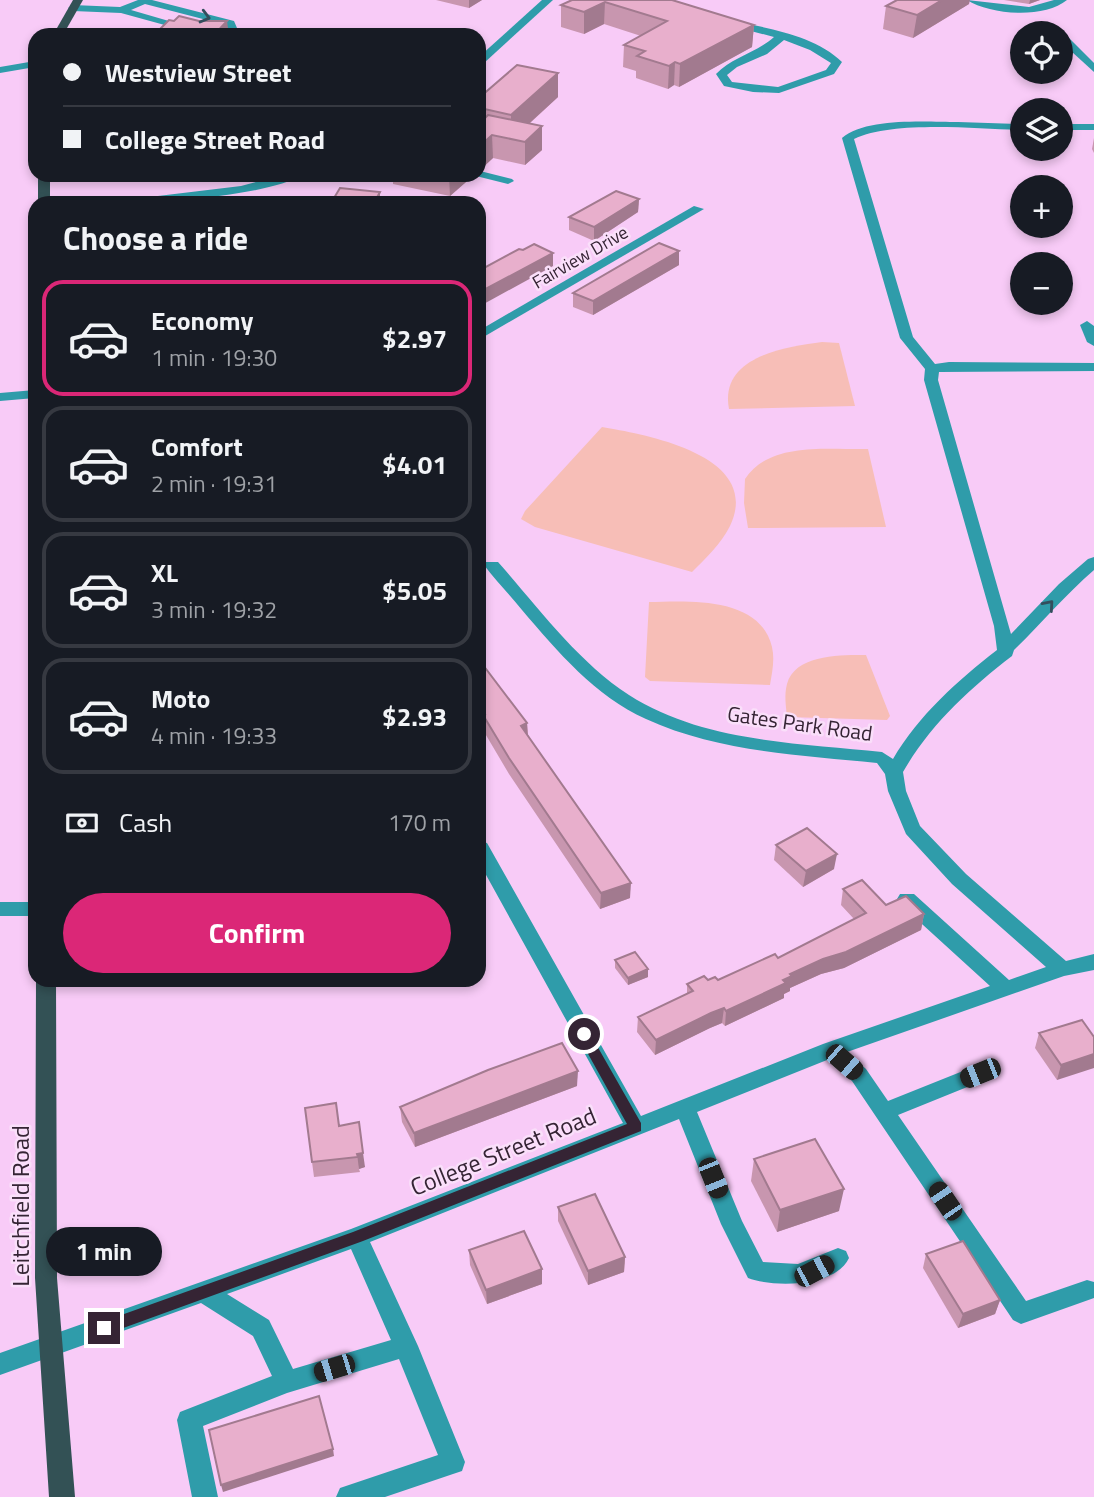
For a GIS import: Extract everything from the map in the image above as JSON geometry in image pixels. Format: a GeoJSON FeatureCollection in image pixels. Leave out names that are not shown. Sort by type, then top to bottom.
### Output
{"type":"FeatureCollection","features":[{"type":"Feature","properties":{"kind":"main road"},"geometry":{"type":"LineString","coordinates":[[62,28],[75,4]]}},
{"type":"Feature","properties":{"kind":"main road","name":"Leitchfield Road"},"geometry":{"type":"LineString","coordinates":[[46,987],[46,1278],[62,1497]]}},
{"type":"Feature","properties":{"kind":"street"},"geometry":{"type":"LineString","coordinates":[[486,56],[548,0]]}},
{"type":"Feature","properties":{"kind":"street"},"geometry":{"type":"LineString","coordinates":[[972,0],[1030,12],[1052,6],[1062,0]]}},
{"type":"Feature","properties":{"kind":"street"},"geometry":{"type":"LineString","coordinates":[[121,10],[144,1],[230,23],[232,28]]}},
{"type":"Feature","properties":{"kind":"street"},"geometry":{"type":"LineString","coordinates":[[75,4],[121,10],[187,28]]}},
{"type":"Feature","properties":{"kind":"street"},"geometry":{"type":"LineString","coordinates":[[714,18],[780,37],[826,52],[837,62],[830,72],[779,90],[753,89],[729,84],[721,74],[733,65],[763,52],[780,37]]}},
{"type":"Feature","properties":{"kind":"street"},"geometry":{"type":"LineString","coordinates":[[1073,48],[1094,69]]}},
{"type":"Feature","properties":{"kind":"street"},"geometry":{"type":"LineString","coordinates":[[0,70],[28,65]]}},
{"type":"Feature","properties":{"kind":"street"},"geometry":{"type":"LineString","coordinates":[[1010,127],[878,128],[855,132],[848,138],[906,338],[932,369],[931,380],[1002,626],[1006,652],[967,680],[907,747],[894,772],[897,791],[912,829],[959,879],[1062,969]]}},
{"type":"Feature","properties":{"kind":"street"},"geometry":{"type":"LineString","coordinates":[[1073,127],[1094,127]]}},
{"type":"Feature","properties":{"kind":"street"},"geometry":{"type":"LineString","coordinates":[[486,176],[508,181]]}},
{"type":"Feature","properties":{"kind":"street"},"geometry":{"type":"LineString","coordinates":[[191,196],[241,190],[270,182]]}},
{"type":"Feature","properties":{"kind":"street"},"geometry":{"type":"LineString","coordinates":[[241,190],[245,196]]}},
{"type":"Feature","properties":{"kind":"street","name":"Fairview Drive"},"geometry":{"type":"LineString","coordinates":[[486,332],[698,209]]}},
{"type":"Feature","properties":{"kind":"street"},"geometry":{"type":"LineString","coordinates":[[1087,325],[1094,342]]}},
{"type":"Feature","properties":{"kind":"street"},"geometry":{"type":"LineString","coordinates":[[932,369],[949,366],[1094,367]]}},
{"type":"Feature","properties":{"kind":"street"},"geometry":{"type":"LineString","coordinates":[[0,397],[28,395]]}},
{"type":"Feature","properties":{"kind":"street"},"geometry":{"type":"LineString","coordinates":[[1005,649],[1040,616],[1065,587],[1094,562]]}},
{"type":"Feature","properties":{"kind":"street","name":"Gates Park Road"},"geometry":{"type":"LineString","coordinates":[[492,565],[588,670],[623,699],[644,711],[667,721],[719,736],[882,758],[894,772]]}},
{"type":"Feature","properties":{"kind":"street"},"geometry":{"type":"LineString","coordinates":[[486,859],[636,1127]]}},
{"type":"Feature","properties":{"kind":"street"},"geometry":{"type":"LineString","coordinates":[[905,897],[1006,989]]}},
{"type":"Feature","properties":{"kind":"street"},"geometry":{"type":"LineString","coordinates":[[0,909],[28,910]]}},
{"type":"Feature","properties":{"kind":"street","name":"College Street Road"},"geometry":{"type":"LineString","coordinates":[[0,1364],[357,1237],[830,1050],[1062,969],[1094,962]]}},
{"type":"Feature","properties":{"kind":"street"},"geometry":{"type":"LineString","coordinates":[[830,1050],[859,1075],[1021,1313],[1087,1290]]}},
{"type":"Feature","properties":{"kind":"street"},"geometry":{"type":"LineString","coordinates":[[884,1112],[980,1073]]}},
{"type":"Feature","properties":{"kind":"street"},"geometry":{"type":"LineString","coordinates":[[685,1107],[732,1224],[756,1271],[792,1277],[814,1271],[838,1258]]}},
{"type":"Feature","properties":{"kind":"street"},"geometry":{"type":"LineString","coordinates":[[349,1497],[453,1462],[406,1346],[357,1237]]}},
{"type":"Feature","properties":{"kind":"street"},"geometry":{"type":"LineString","coordinates":[[204,1292],[261,1328],[287,1382]]}},
{"type":"Feature","properties":{"kind":"street"},"geometry":{"type":"LineString","coordinates":[[205,1497],[189,1420],[287,1382],[406,1346]]}},
{"type":"Feature","properties":{"kind":"shaded area"},"geometry":{"type":"Polygon","coordinates":[[[822,342],[839,343],[855,406],[729,409],[729,391],[734,377],[744,366],[773,352],[822,342]]]}},
{"type":"Feature","properties":{"kind":"shaded area"},"geometry":{"type":"Polygon","coordinates":[[[602,427],[672,443],[696,453],[716,466],[731,482],[736,502],[730,526],[718,545],[692,572],[535,527],[521,519],[525,511],[602,427]]]}},
{"type":"Feature","properties":{"kind":"shaded area"},"geometry":{"type":"Polygon","coordinates":[[[868,449],[886,527],[748,528],[744,503],[745,479],[769,458],[801,450],[868,449]]]}},
{"type":"Feature","properties":{"kind":"shaded area"},"geometry":{"type":"Polygon","coordinates":[[[649,602],[702,602],[738,610],[753,618],[765,630],[772,647],[770,685],[650,681],[645,677],[649,602]]]}},
{"type":"Feature","properties":{"kind":"shaded area"},"geometry":{"type":"Polygon","coordinates":[[[866,655],[890,716],[887,720],[787,717],[787,684],[799,667],[820,658],[866,655]]]}},
{"type":"Feature","properties":{"kind":"building"},"geometry":{"type":"Polygon","coordinates":[[[572,0],[672,0],[754,25],[680,64],[675,62],[669,66],[637,56],[645,51],[624,45],[667,21],[605,2],[584,12],[561,5],[572,0]]]}},
{"type":"Feature","properties":{"kind":"building"},"geometry":{"type":"Polygon","coordinates":[[[897,0],[942,0],[917,15],[886,6],[897,0]]]}},
{"type":"Feature","properties":{"kind":"building"},"geometry":{"type":"Polygon","coordinates":[[[179,16],[199,21],[227,21],[220,28],[161,28],[169,20],[174,21],[179,16]]]}},
{"type":"Feature","properties":{"kind":"building"},"geometry":{"type":"Polygon","coordinates":[[[517,65],[558,73],[511,115],[486,109],[486,92],[517,65]]]}},
{"type":"Feature","properties":{"kind":"building"},"geometry":{"type":"Polygon","coordinates":[[[488,115],[542,126],[525,142],[492,135],[486,140],[488,115]]]}},
{"type":"Feature","properties":{"kind":"building"},"geometry":{"type":"Polygon","coordinates":[[[340,188],[380,192],[378,196],[335,196],[340,188]]]}},
{"type":"Feature","properties":{"kind":"building"},"geometry":{"type":"Polygon","coordinates":[[[616,191],[639,199],[594,227],[569,217],[616,191]]]}},
{"type":"Feature","properties":{"kind":"building"},"geometry":{"type":"Polygon","coordinates":[[[659,243],[679,251],[593,301],[573,293],[659,243]]]}},
{"type":"Feature","properties":{"kind":"building"},"geometry":{"type":"Polygon","coordinates":[[[534,244],[553,253],[486,289],[486,267],[519,249],[523,250],[534,244]]]}},
{"type":"Feature","properties":{"kind":"building"},"geometry":{"type":"Polygon","coordinates":[[[486,669],[527,723],[521,726],[631,883],[601,893],[486,720],[486,669]]]}},
{"type":"Feature","properties":{"kind":"building"},"geometry":{"type":"Polygon","coordinates":[[[807,828],[837,854],[806,871],[776,845],[807,828]]]}},
{"type":"Feature","properties":{"kind":"building"},"geometry":{"type":"Polygon","coordinates":[[[862,880],[886,905],[906,896],[924,914],[846,952],[790,974],[792,976],[783,980],[786,983],[726,1011],[724,1008],[711,1013],[656,1040],[638,1017],[693,991],[687,984],[704,976],[708,980],[715,977],[718,980],[775,954],[778,958],[866,913],[843,889],[862,880]]]}},
{"type":"Feature","properties":{"kind":"building"},"geometry":{"type":"Polygon","coordinates":[[[635,952],[648,969],[628,978],[615,960],[635,952]]]}},
{"type":"Feature","properties":{"kind":"building"},"geometry":{"type":"Polygon","coordinates":[[[1082,1020],[1094,1037],[1094,1054],[1061,1065],[1039,1033],[1082,1020]]]}},
{"type":"Feature","properties":{"kind":"building"},"geometry":{"type":"Polygon","coordinates":[[[562,1043],[578,1071],[414,1133],[400,1107],[488,1070],[562,1043]]]}},
{"type":"Feature","properties":{"kind":"building"},"geometry":{"type":"Polygon","coordinates":[[[336,1103],[339,1126],[359,1122],[363,1153],[357,1154],[358,1157],[312,1162],[305,1108],[336,1103]]]}},
{"type":"Feature","properties":{"kind":"building"},"geometry":{"type":"Polygon","coordinates":[[[815,1139],[844,1189],[780,1210],[754,1159],[815,1139]]]}},
{"type":"Feature","properties":{"kind":"building"},"geometry":{"type":"Polygon","coordinates":[[[595,1194],[625,1257],[588,1271],[558,1207],[595,1194]]]}},
{"type":"Feature","properties":{"kind":"building"},"geometry":{"type":"Polygon","coordinates":[[[524,1231],[542,1269],[486,1290],[469,1250],[524,1231]]]}},
{"type":"Feature","properties":{"kind":"building"},"geometry":{"type":"Polygon","coordinates":[[[963,1241],[1000,1300],[963,1314],[926,1254],[963,1241]]]}},
{"type":"Feature","properties":{"kind":"building"},"geometry":{"type":"Polygon","coordinates":[[[319,1396],[333,1449],[221,1485],[209,1430],[319,1396]]]}},
{"type":"Feature","properties":{"kind":"route"},"geometry":{"type":"LineString","coordinates":[[104,1328],[357,1237],[636,1127],[584,1034]]}}]}
